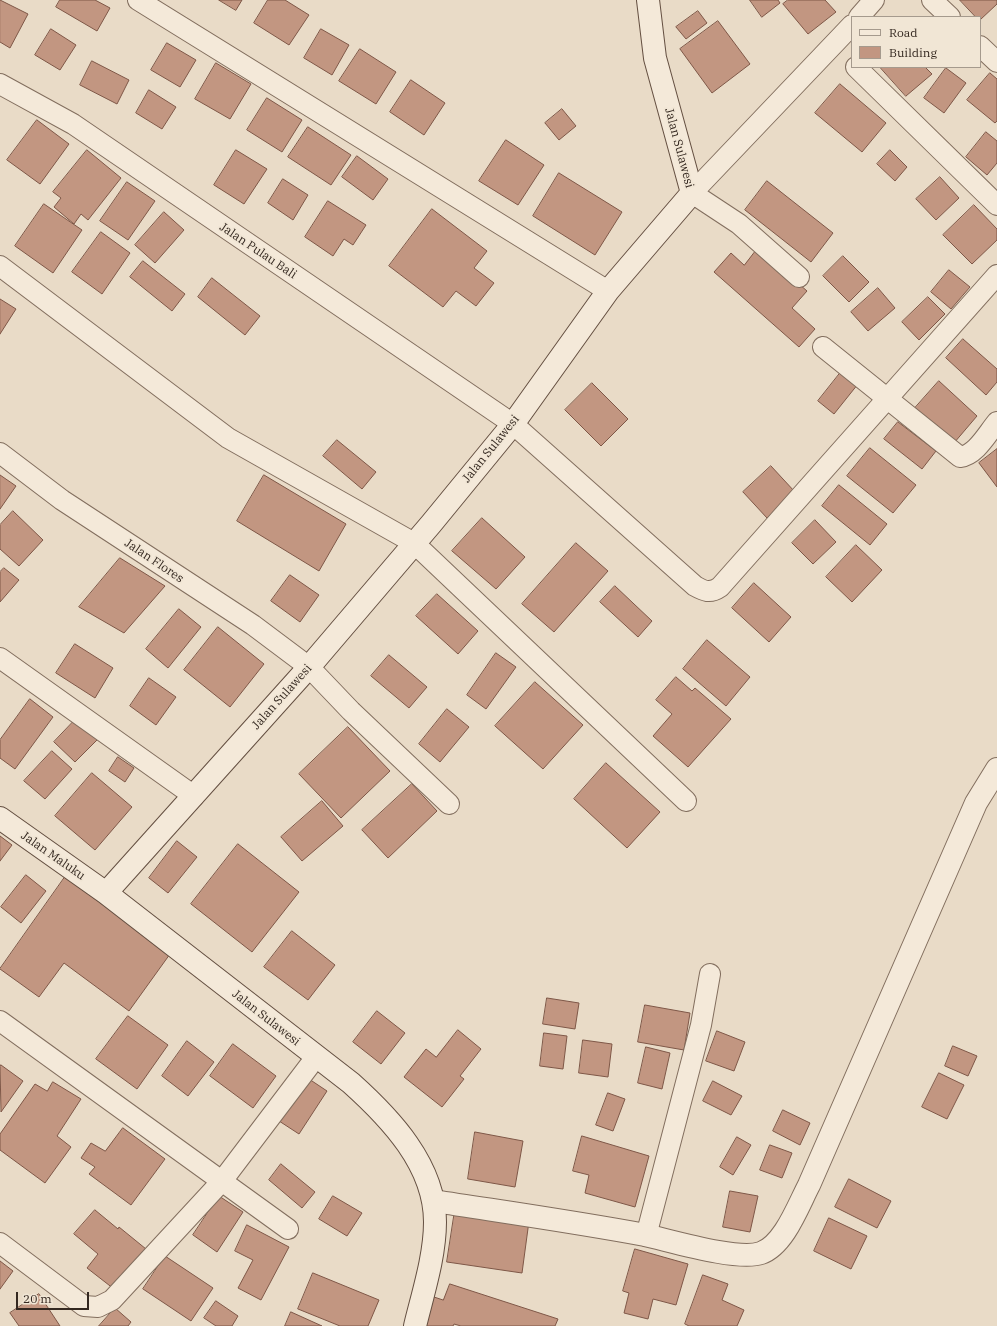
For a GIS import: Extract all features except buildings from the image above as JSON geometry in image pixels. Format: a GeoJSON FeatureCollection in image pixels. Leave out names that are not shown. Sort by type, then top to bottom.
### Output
{"type":"FeatureCollection","features":[{"type":"Feature","properties":{"kind":"main road","name":"Jalan Sulawesi"},"geometry":{"type":"LineString","coordinates":[[415,1326],[431,1258],[435,1223],[434,1201],[425,1175],[395,1127],[366,1097],[106,893],[309,667],[414,543],[513,424],[608,291],[692,193],[655,58],[648,0]]}},
{"type":"Feature","properties":{"kind":"main road"},"geometry":{"type":"LineString","coordinates":[[434,1201],[646,1236],[718,1251],[751,1255],[772,1247],[780,1239],[809,1185],[976,803],[997,769]]}},
{"type":"Feature","properties":{"kind":"main road","name":"Jalan Maluku"},"geometry":{"type":"LineString","coordinates":[[0,818],[106,893]]}},
{"type":"Feature","properties":{"kind":"street"},"geometry":{"type":"LineString","coordinates":[[138,0],[608,291]]}},
{"type":"Feature","properties":{"kind":"street"},"geometry":{"type":"LineString","coordinates":[[860,16],[874,0]]}},
{"type":"Feature","properties":{"kind":"street"},"geometry":{"type":"LineString","coordinates":[[932,0],[949,16]]}},
{"type":"Feature","properties":{"kind":"street"},"geometry":{"type":"LineString","coordinates":[[799,277],[739,224],[692,193],[834,46],[851,26]]}},
{"type":"Feature","properties":{"kind":"street"},"geometry":{"type":"LineString","coordinates":[[834,46],[851,62]]}},
{"type":"Feature","properties":{"kind":"street"},"geometry":{"type":"LineString","coordinates":[[981,47],[997,62]]}},
{"type":"Feature","properties":{"kind":"street"},"geometry":{"type":"LineString","coordinates":[[857,68],[997,205]]}},
{"type":"Feature","properties":{"kind":"street","name":"Jalan Pulau Bali"},"geometry":{"type":"LineString","coordinates":[[0,84],[73,124],[513,424],[695,586],[704,591],[712,592],[720,587],[886,399]]}},
{"type":"Feature","properties":{"kind":"street"},"geometry":{"type":"LineString","coordinates":[[0,266],[228,438],[414,543],[686,801]]}},
{"type":"Feature","properties":{"kind":"street"},"geometry":{"type":"LineString","coordinates":[[886,399],[997,275]]}},
{"type":"Feature","properties":{"kind":"street"},"geometry":{"type":"LineString","coordinates":[[823,347],[960,457],[967,456],[975,450],[997,422]]}},
{"type":"Feature","properties":{"kind":"street","name":"Jalan Flores"},"geometry":{"type":"LineString","coordinates":[[0,453],[62,500],[253,625],[309,667],[352,711],[449,804]]}},
{"type":"Feature","properties":{"kind":"street"},"geometry":{"type":"LineString","coordinates":[[0,658],[194,796]]}},
{"type":"Feature","properties":{"kind":"street"},"geometry":{"type":"LineString","coordinates":[[646,1236],[701,1025],[710,974]]}},
{"type":"Feature","properties":{"kind":"street"},"geometry":{"type":"LineString","coordinates":[[0,1021],[288,1229]]}},
{"type":"Feature","properties":{"kind":"street"},"geometry":{"type":"LineString","coordinates":[[0,1243],[84,1306],[98,1307],[112,1300],[222,1181],[316,1057]]}}]}
